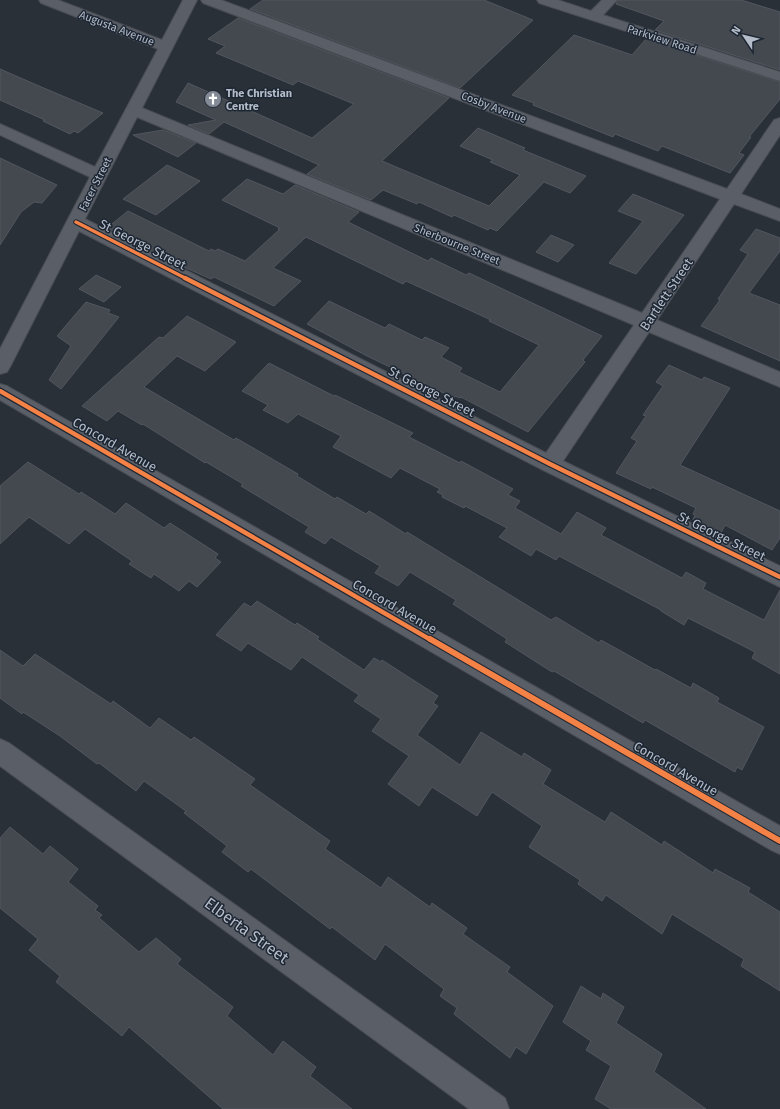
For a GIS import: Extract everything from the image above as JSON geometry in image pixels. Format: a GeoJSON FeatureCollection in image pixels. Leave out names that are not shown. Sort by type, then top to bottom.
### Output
{"type":"FeatureCollection","features":[{"type":"Feature","properties":{"kind":"street","name":"Augusta Avenue"},"geometry":{"type":"LineString","coordinates":[[46,0],[166,47]]}},
{"type":"Feature","properties":{"kind":"street","name":"Facer Street"},"geometry":{"type":"LineString","coordinates":[[0,367],[190,0]]}},
{"type":"Feature","properties":{"kind":"street","name":"Cosby Avenue"},"geometry":{"type":"LineString","coordinates":[[208,0],[780,215]]}},
{"type":"Feature","properties":{"kind":"street","name":"Parkview Road"},"geometry":{"type":"LineString","coordinates":[[544,0],[780,77]]}},
{"type":"Feature","properties":{"kind":"street"},"geometry":{"type":"LineString","coordinates":[[593,16],[610,0]]}},
{"type":"Feature","properties":{"kind":"street","name":"Sherbourne Street"},"geometry":{"type":"LineString","coordinates":[[134,110],[647,323],[780,380]]}},
{"type":"Feature","properties":{"kind":"street","name":"Bartlett Street"},"geometry":{"type":"LineString","coordinates":[[550,464],[647,323],[780,124]]}},
{"type":"Feature","properties":{"kind":"street"},"geometry":{"type":"LineString","coordinates":[[0,129],[99,175]]}},
{"type":"Feature","properties":{"kind":"street","name":"St George Street"},"geometry":{"type":"LineString","coordinates":[[76,222],[550,464],[780,577]]}},
{"type":"Feature","properties":{"kind":"street","name":"Concord Avenue"},"geometry":{"type":"LineString","coordinates":[[0,391],[780,841]]}},
{"type":"Feature","properties":{"kind":"street","name":"Elberta Street"},"geometry":{"type":"LineString","coordinates":[[0,751],[494,1109]]}},
{"type":"Feature","properties":{"kind":"building"},"geometry":{"type":"Polygon","coordinates":[[[263,0],[484,0],[533,20],[460,88],[250,9],[263,0]]]}},
{"type":"Feature","properties":{"kind":"building"},"geometry":{"type":"Polygon","coordinates":[[[618,0],[741,0],[780,12],[780,70],[655,30],[664,21],[616,4],[618,0]]]}},
{"type":"Feature","properties":{"kind":"building"},"geometry":{"type":"Polygon","coordinates":[[[238,18],[449,98],[382,161],[489,206],[520,175],[490,162],[493,160],[460,146],[478,128],[525,148],[523,150],[586,176],[570,193],[544,182],[497,231],[490,228],[488,230],[454,215],[452,217],[419,202],[417,204],[383,190],[371,200],[307,174],[319,165],[224,122],[209,134],[188,125],[216,120],[176,102],[188,83],[312,138],[354,104],[298,81],[293,85],[216,53],[225,46],[208,39],[238,18]]]}},
{"type":"Feature","properties":{"kind":"building"},"geometry":{"type":"Polygon","coordinates":[[[574,35],[632,55],[646,39],[780,82],[780,99],[749,137],[751,137],[739,153],[744,155],[730,173],[662,146],[658,151],[615,134],[613,137],[512,95],[574,35]]]}},
{"type":"Feature","properties":{"kind":"building"},"geometry":{"type":"Polygon","coordinates":[[[0,69],[103,113],[78,133],[74,131],[70,134],[43,121],[45,120],[0,100],[0,69]]]}},
{"type":"Feature","properties":{"kind":"building"},"geometry":{"type":"Polygon","coordinates":[[[163,130],[196,143],[178,157],[133,135],[163,130]]]}},
{"type":"Feature","properties":{"kind":"building"},"geometry":{"type":"Polygon","coordinates":[[[0,158],[57,185],[42,203],[34,202],[21,212],[0,245],[0,158]]]}},
{"type":"Feature","properties":{"kind":"building"},"geometry":{"type":"Polygon","coordinates":[[[167,165],[200,181],[156,215],[123,199],[167,165]]]}},
{"type":"Feature","properties":{"kind":"building"},"geometry":{"type":"Polygon","coordinates":[[[247,179],[283,194],[295,185],[359,212],[348,222],[428,261],[431,258],[466,275],[469,273],[602,336],[583,360],[585,362],[528,432],[461,397],[455,396],[454,398],[367,356],[307,324],[329,301],[385,328],[389,324],[422,340],[425,337],[449,348],[441,357],[462,368],[459,372],[500,392],[539,345],[489,321],[491,320],[406,281],[403,284],[306,237],[273,268],[301,281],[274,306],[214,277],[211,279],[175,263],[107,228],[128,211],[209,251],[211,249],[215,251],[218,249],[245,261],[280,228],[222,200],[247,179]]]}},
{"type":"Feature","properties":{"kind":"building"},"geometry":{"type":"Polygon","coordinates":[[[633,194],[684,215],[636,274],[609,263],[643,221],[618,211],[633,194]]]}},
{"type":"Feature","properties":{"kind":"building"},"geometry":{"type":"Polygon","coordinates":[[[756,229],[780,238],[780,251],[749,293],[780,305],[780,361],[701,326],[720,300],[718,299],[748,254],[740,250],[756,229]]]}},
{"type":"Feature","properties":{"kind":"building"},"geometry":{"type":"Polygon","coordinates":[[[551,235],[574,245],[558,262],[536,252],[551,235]]]}},
{"type":"Feature","properties":{"kind":"building"},"geometry":{"type":"Polygon","coordinates":[[[96,275],[121,287],[104,302],[79,289],[96,275]]]}},
{"type":"Feature","properties":{"kind":"building"},"geometry":{"type":"Polygon","coordinates":[[[86,302],[110,310],[108,313],[119,317],[61,389],[49,380],[71,346],[57,336],[86,302]]]}},
{"type":"Feature","properties":{"kind":"building"},"geometry":{"type":"Polygon","coordinates":[[[187,316],[236,342],[205,371],[177,356],[144,387],[234,440],[236,438],[298,474],[297,476],[335,499],[337,497],[366,514],[369,511],[406,534],[407,532],[551,620],[556,617],[599,643],[601,640],[691,688],[693,683],[719,698],[717,702],[764,727],[742,770],[737,767],[735,772],[645,720],[643,723],[554,671],[552,672],[505,642],[507,639],[453,604],[456,600],[410,572],[398,586],[375,573],[380,566],[331,537],[325,544],[305,532],[309,527],[241,486],[243,484],[206,462],[205,463],[143,424],[142,425],[118,411],[107,421],[82,406],[159,337],[163,338],[187,316]]]}},
{"type":"Feature","properties":{"kind":"building"},"geometry":{"type":"Polygon","coordinates":[[[269,363],[334,396],[335,395],[413,433],[409,437],[460,463],[461,461],[513,489],[508,495],[520,501],[515,508],[561,534],[577,512],[606,528],[601,535],[682,578],[686,572],[706,583],[703,589],[764,620],[780,590],[780,674],[752,658],[755,652],[688,618],[684,625],[661,610],[559,556],[556,560],[536,549],[531,556],[499,537],[507,528],[465,506],[464,508],[442,497],[443,495],[437,492],[440,489],[400,468],[391,478],[333,447],[341,436],[298,414],[288,423],[263,410],[268,405],[242,391],[269,363]]]}},
{"type":"Feature","properties":{"kind":"building"},"geometry":{"type":"Polygon","coordinates":[[[669,365],[702,380],[704,377],[730,388],[680,465],[780,511],[780,538],[772,550],[725,525],[721,533],[693,520],[695,515],[693,514],[696,508],[652,487],[651,489],[616,473],[637,441],[631,438],[646,416],[643,415],[663,386],[656,382],[669,365]]]}},
{"type":"Feature","properties":{"kind":"building"},"geometry":{"type":"Polygon","coordinates":[[[28,462],[79,494],[81,492],[115,514],[126,503],[164,528],[170,523],[218,554],[215,558],[221,562],[197,587],[189,581],[179,591],[154,574],[151,578],[129,564],[132,561],[85,529],[69,544],[29,517],[0,544],[0,486],[28,462]]]}},
{"type":"Feature","properties":{"kind":"building"},"geometry":{"type":"Polygon","coordinates":[[[257,601],[295,625],[297,623],[319,637],[317,639],[364,670],[374,658],[381,662],[382,660],[438,696],[433,703],[438,706],[417,735],[460,765],[481,732],[522,757],[524,753],[551,770],[543,784],[605,822],[611,812],[662,845],[664,841],[713,873],[715,869],[750,888],[748,892],[780,912],[780,991],[741,966],[744,959],[672,914],[662,934],[606,895],[602,901],[578,884],[580,880],[529,847],[542,826],[492,792],[477,816],[432,787],[419,806],[388,784],[409,756],[372,731],[381,719],[354,701],[359,695],[302,657],[291,670],[248,643],[241,651],[216,635],[244,603],[251,607],[257,601]]]}},
{"type":"Feature","properties":{"kind":"building"},"geometry":{"type":"Polygon","coordinates":[[[0,650],[23,666],[35,654],[111,704],[113,701],[150,728],[159,718],[191,740],[194,737],[255,779],[250,785],[330,841],[325,849],[381,888],[388,877],[430,907],[432,903],[467,928],[463,934],[510,967],[507,972],[553,1006],[526,1054],[516,1047],[510,1058],[454,1014],[457,1008],[440,996],[444,989],[385,944],[375,960],[332,927],[330,929],[251,869],[248,872],[222,852],[227,846],[184,813],[186,811],[144,781],[136,791],[60,736],[23,712],[22,714],[0,698],[0,650]]]}},
{"type":"Feature","properties":{"kind":"building"},"geometry":{"type":"Polygon","coordinates":[[[10,827],[43,854],[50,846],[78,869],[68,882],[98,906],[95,910],[102,915],[99,918],[139,952],[156,938],[181,959],[177,964],[233,1007],[227,1016],[273,1055],[283,1041],[316,1067],[310,1076],[352,1109],[223,1109],[129,1027],[122,1036],[56,982],[60,976],[29,950],[38,939],[0,908],[0,838],[10,827]]]}},
{"type":"Feature","properties":{"kind":"building"},"geometry":{"type":"Polygon","coordinates":[[[581,986],[601,999],[603,993],[624,1007],[616,1023],[662,1054],[654,1072],[706,1109],[611,1109],[595,1099],[611,1066],[586,1050],[591,1041],[563,1022],[581,986]]]}},
{"type":"Feature","properties":{"kind":"cycle path"},"geometry":{"type":"LineString","coordinates":[[76,222],[550,464],[780,577]]}},
{"type":"Feature","properties":{"kind":"cycle path"},"geometry":{"type":"LineString","coordinates":[[0,391],[780,841]]}},
{"type":"Feature","properties":{"kind":"place","name":"The Christian Centre"},"geometry":{"type":"Point","coordinates":[213,99]}}]}
